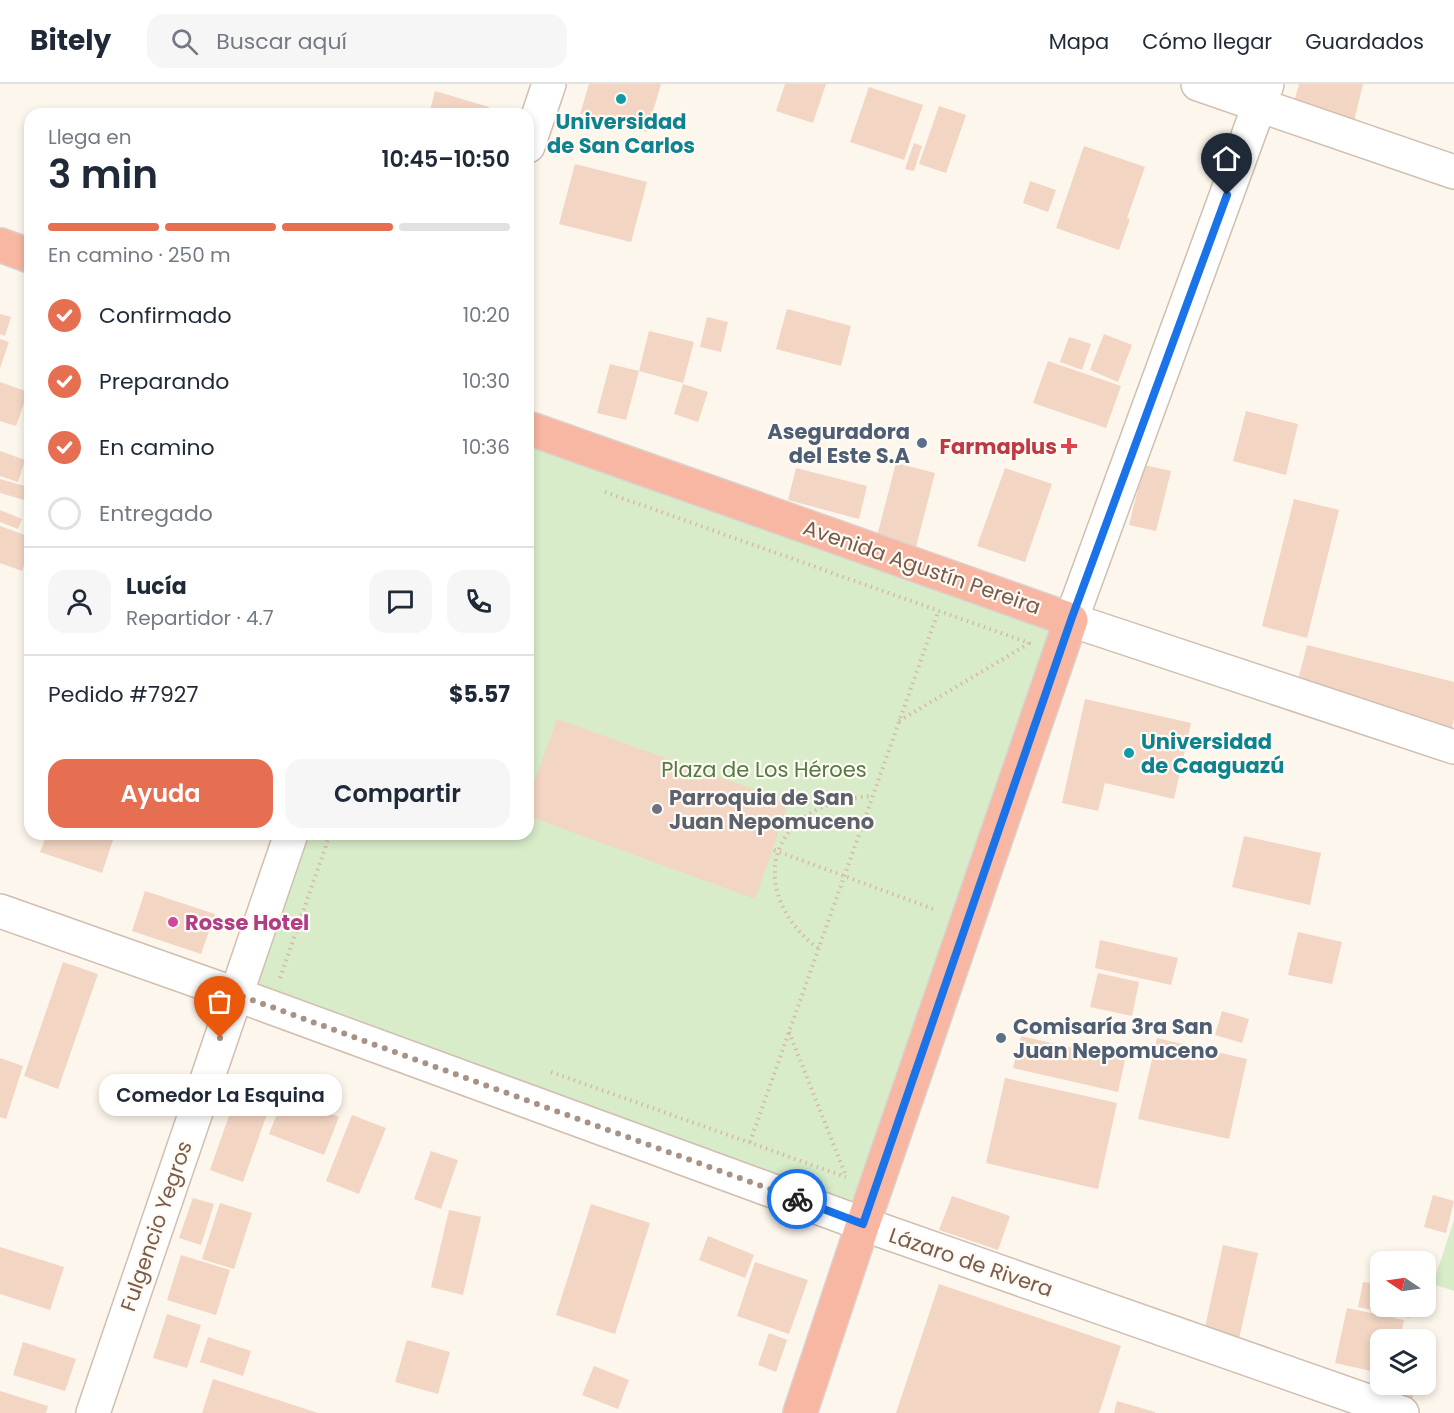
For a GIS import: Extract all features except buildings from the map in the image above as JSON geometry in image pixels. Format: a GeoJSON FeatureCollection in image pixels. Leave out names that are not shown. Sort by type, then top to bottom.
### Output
{"type":"FeatureCollection","features":[{"type":"Feature","properties":{"kind":"highway"},"geometry":{"type":"LineString","coordinates":[[0,245],[24,254]]}},
{"type":"Feature","properties":{"kind":"highway","name":"Avenida Agustín Pereira"},"geometry":{"type":"LineString","coordinates":[[534,430],[1071,620]]}},
{"type":"Feature","properties":{"kind":"highway"},"geometry":{"type":"LineString","coordinates":[[800,1413],[1071,620]]}},
{"type":"Feature","properties":{"kind":"street"},"geometry":{"type":"LineString","coordinates":[[534,128],[549,84]]}},
{"type":"Feature","properties":{"kind":"street"},"geometry":{"type":"LineString","coordinates":[[1198,84],[1263,95],[1454,172]]}},
{"type":"Feature","properties":{"kind":"street"},"geometry":{"type":"LineString","coordinates":[[1071,620],[1263,95]]}},
{"type":"Feature","properties":{"kind":"street","name":"Avenida Agustín Pereira"},"geometry":{"type":"LineString","coordinates":[[1071,620],[1454,747]]}},
{"type":"Feature","properties":{"kind":"street","name":"Fulgencio Yegros"},"geometry":{"type":"LineString","coordinates":[[93,1413],[289,840]]}},
{"type":"Feature","properties":{"kind":"street","name":"Lázaro de Rivera"},"geometry":{"type":"LineString","coordinates":[[0,911],[236,994],[863,1224],[1402,1413]]}},
{"type":"Feature","properties":{"kind":"path"},"geometry":{"type":"LineString","coordinates":[[594,489],[1029,643]]}},
{"type":"Feature","properties":{"kind":"path"},"geometry":{"type":"LineString","coordinates":[[750,1142],[938,612]]}},
{"type":"Feature","properties":{"kind":"path"},"geometry":{"type":"LineString","coordinates":[[1025,654],[1029,643]]}},
{"type":"Feature","properties":{"kind":"path"},"geometry":{"type":"LineString","coordinates":[[899,721],[1029,643]]}},
{"type":"Feature","properties":{"kind":"path"},"geometry":{"type":"LineString","coordinates":[[818,948],[797,930],[781,907],[775,882],[779,852],[793,827],[815,811],[846,800],[872,796]]}},
{"type":"Feature","properties":{"kind":"path"},"geometry":{"type":"LineString","coordinates":[[291,981],[280,978],[328,840]]}},
{"type":"Feature","properties":{"kind":"path"},"geometry":{"type":"LineString","coordinates":[[774,850],[936,910],[933,921]]}},
{"type":"Feature","properties":{"kind":"path"},"geometry":{"type":"LineString","coordinates":[[789,1031],[846,1177]]}},
{"type":"Feature","properties":{"kind":"path"},"geometry":{"type":"LineString","coordinates":[[549,1072],[846,1177]]}},
{"type":"Feature","properties":{"kind":"path"},"geometry":{"type":"LineString","coordinates":[[846,1177],[850,1166]]}},
{"type":"Feature","properties":{"kind":"green space","name":"Plaza de Los Héroes"},"geometry":{"type":"Polygon","coordinates":[[[534,437],[1063,622],[861,1218],[242,990],[294,840],[534,840],[534,437]]]}},
{"type":"Feature","properties":{"kind":"green space"},"geometry":{"type":"Polygon","coordinates":[[[1454,1220],[1454,1291],[1436,1285],[1436,1275],[1454,1220]]]}},
{"type":"Feature","properties":{"kind":"way so far"},"geometry":{"type":"LineString","coordinates":[[220,1038],[236,994],[797,1199]]}},
{"type":"Feature","properties":{"kind":"place","name":"Universidad de San Carlos"},"geometry":{"type":"Point","coordinates":[621,99]}},
{"type":"Feature","properties":{"kind":"place","name":"Aseguradora del Este S.A"},"geometry":{"type":"Point","coordinates":[922,443]}},
{"type":"Feature","properties":{"kind":"place","name":"Farmaplus"},"geometry":{"type":"Point","coordinates":[1069,446]}},
{"type":"Feature","properties":{"kind":"place","name":"Universidad de Caaguazú"},"geometry":{"type":"Point","coordinates":[1129,753]}},
{"type":"Feature","properties":{"kind":"place","name":"Parroquia de San Juan Nepomuceno"},"geometry":{"type":"Point","coordinates":[657,809]}},
{"type":"Feature","properties":{"kind":"place","name":"Rosse Hotel"},"geometry":{"type":"Point","coordinates":[173,922]}},
{"type":"Feature","properties":{"kind":"place","name":"Comedor La Esquina"},"geometry":{"type":"Point","coordinates":[220,1038]}},
{"type":"Feature","properties":{"kind":"place","name":"Comisaría 3ra San Juan Nepomuceno"},"geometry":{"type":"Point","coordinates":[1001,1038]}},
{"type":"Feature","properties":{"kind":"route"},"geometry":{"type":"LineString","coordinates":[[797,1199],[863,1224],[1071,620],[1227,195]]}}]}
